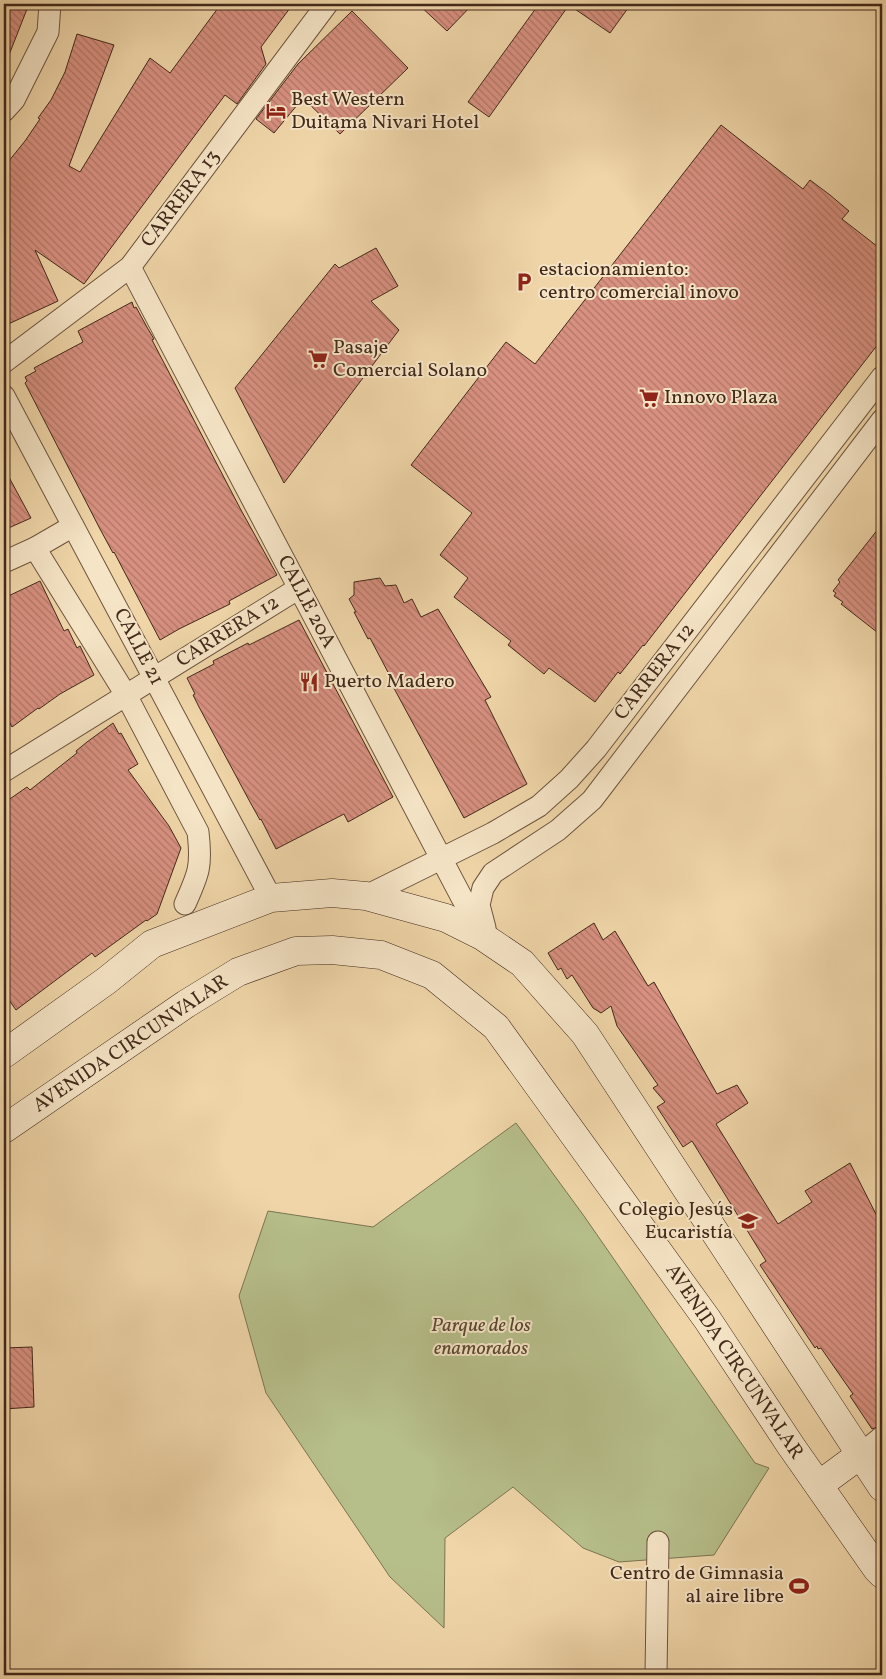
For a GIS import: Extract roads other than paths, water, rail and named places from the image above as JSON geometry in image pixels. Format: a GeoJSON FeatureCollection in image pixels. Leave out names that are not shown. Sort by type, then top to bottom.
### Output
{"type":"FeatureCollection","features":[{"type":"Feature","properties":{"kind":"main road"},"geometry":{"type":"LineString","coordinates":[[4,1054],[106,981],[152,944],[271,898],[332,893],[366,896],[446,918],[486,938],[522,963],[585,1034],[882,1487]]}},
{"type":"Feature","properties":{"kind":"main road","name":"AVENIDA CIRCUNVALAR"},"geometry":{"type":"LineString","coordinates":[[4,1129],[186,1004],[238,972],[296,951],[332,950],[381,955],[432,975],[496,1027],[707,1319],[791,1446],[882,1574]]}},
{"type":"Feature","properties":{"kind":"main road"},"geometry":{"type":"LineString","coordinates":[[819,1486],[861,1454]]}},
{"type":"Feature","properties":{"kind":"street"},"geometry":{"type":"LineString","coordinates":[[4,111],[14,100],[48,32],[50,4]]}},
{"type":"Feature","properties":{"kind":"street","name":"CARRERA 13"},"geometry":{"type":"LineString","coordinates":[[4,362],[130,267],[327,4]]}},
{"type":"Feature","properties":{"kind":"street","name":"CALLE 20A"},"geometry":{"type":"LineString","coordinates":[[130,267],[441,858],[486,938]]}},
{"type":"Feature","properties":{"kind":"street","name":"CARRERA 12"},"geometry":{"type":"LineString","coordinates":[[366,896],[493,833],[539,806],[569,779],[596,749],[881,380]]}},
{"type":"Feature","properties":{"kind":"street","name":"CALLE 21"},"geometry":{"type":"LineString","coordinates":[[4,396],[271,898]]}},
{"type":"Feature","properties":{"kind":"street","name":"CARRERA 12"},"geometry":{"type":"LineString","coordinates":[[486,938],[479,906],[483,888],[493,873],[558,830],[592,800],[882,420]]}},
{"type":"Feature","properties":{"kind":"street"},"geometry":{"type":"LineString","coordinates":[[4,562],[73,526]]}},
{"type":"Feature","properties":{"kind":"street","name":"CALLE 21"},"geometry":{"type":"LineString","coordinates":[[34,548],[126,695],[198,832],[200,856],[198,874],[185,904]]}},
{"type":"Feature","properties":{"kind":"street","name":"CARRERA 12"},"geometry":{"type":"LineString","coordinates":[[4,771],[299,588]]}},
{"type":"Feature","properties":{"kind":"street"},"geometry":{"type":"LineString","coordinates":[[569,779],[592,800]]}},
{"type":"Feature","properties":{"kind":"street"},"geometry":{"type":"LineString","coordinates":[[861,1454],[882,1437]]}},
{"type":"Feature","properties":{"kind":"street"},"geometry":{"type":"LineString","coordinates":[[656,1675],[658,1542]]}},
{"type":"Feature","properties":{"kind":"place","name":"Best Western Duitama Nivari Hotel"},"geometry":{"type":"Point","coordinates":[276,111]}},
{"type":"Feature","properties":{"kind":"place","name":"estacionamiento: centro comercial inovo"},"geometry":{"type":"Point","coordinates":[524,282]}},
{"type":"Feature","properties":{"kind":"place","name":"Pasaje Comercial Solano"},"geometry":{"type":"Point","coordinates":[318,359]}},
{"type":"Feature","properties":{"kind":"place","name":"Innovo Plaza"},"geometry":{"type":"Point","coordinates":[649,398]}},
{"type":"Feature","properties":{"kind":"place","name":"Puerto Madero"},"geometry":{"type":"Point","coordinates":[309,682]}},
{"type":"Feature","properties":{"kind":"place","name":"Colegio Jesús Eucaristía"},"geometry":{"type":"Point","coordinates":[748,1221]}},
{"type":"Feature","properties":{"kind":"place","name":"Centro de Gimnasia al aire libre"},"geometry":{"type":"Point","coordinates":[799,1586]}},
{"type":"Feature","properties":{"kind":"park label","name":"Parque de los enamorados"},"geometry":{"type":"Point","coordinates":[481,1338]}}]}
